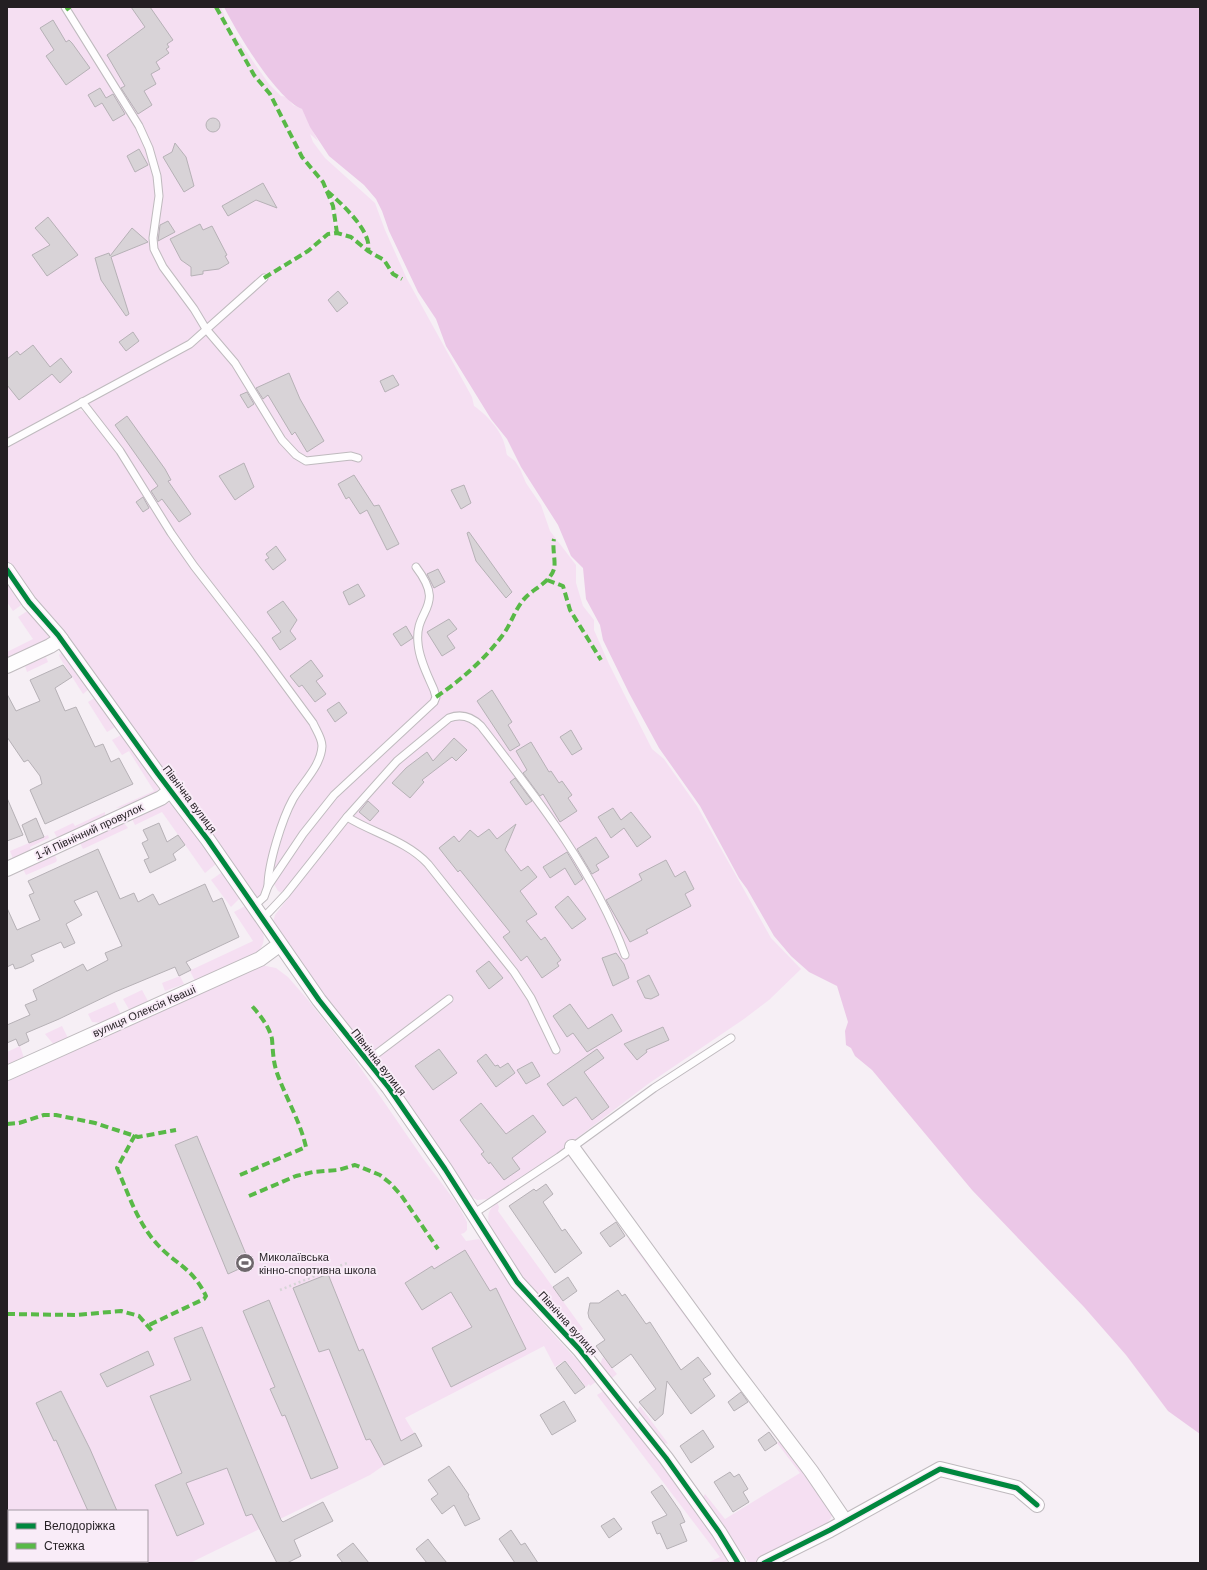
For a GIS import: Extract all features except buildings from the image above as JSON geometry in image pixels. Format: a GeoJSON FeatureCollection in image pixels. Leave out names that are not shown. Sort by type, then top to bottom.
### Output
{"type":"FeatureCollection","features":[{"type":"Feature","properties":{"kind":"street","name":"Північна вулиця"},"geometry":{"type":"LineString","coordinates":[[7,570],[29,602],[60,639],[170,791],[208,840],[279,945],[319,1000],[388,1088],[445,1169],[516,1282],[579,1349],[666,1458],[719,1532],[738,1563]]}},
{"type":"Feature","properties":{"kind":"street"},"geometry":{"type":"LineString","coordinates":[[7,666],[50,646],[60,639]]}},
{"type":"Feature","properties":{"kind":"street","name":"1-й Північний провулок"},"geometry":{"type":"LineString","coordinates":[[7,869],[161,798],[170,791]]}},
{"type":"Feature","properties":{"kind":"street","name":"вулиця Олексія Кваші"},"geometry":{"type":"LineString","coordinates":[[7,1073],[260,959],[279,945]]}},
{"type":"Feature","properties":{"kind":"street"},"geometry":{"type":"LineString","coordinates":[[572,1147],[730,1364],[811,1470],[845,1521]]}},
{"type":"Feature","properties":{"kind":"street"},"geometry":{"type":"LineString","coordinates":[[764,1563],[940,1469],[1017,1488],[1037,1505]]}},
{"type":"Feature","properties":{"kind":"lane"},"geometry":{"type":"LineString","coordinates":[[65,7],[139,126],[149,148],[158,184],[159,196],[153,238],[154,249],[163,267],[194,308],[206,329],[235,363],[282,440],[296,455],[306,461],[351,456],[358,458]]}},
{"type":"Feature","properties":{"kind":"lane"},"geometry":{"type":"LineString","coordinates":[[7,443],[190,344],[264,278]]}},
{"type":"Feature","properties":{"kind":"lane"},"geometry":{"type":"LineString","coordinates":[[82,402],[120,451],[171,533],[194,566],[257,647],[313,723],[320,736],[322,744],[319,761],[293,800],[282,829],[268,875],[268,886]]}},
{"type":"Feature","properties":{"kind":"lane"},"geometry":{"type":"LineString","coordinates":[[254,906],[264,897],[268,886],[303,834],[334,795],[434,702],[436,697],[418,644],[418,629],[430,599],[429,588],[425,579],[416,567]]}},
{"type":"Feature","properties":{"kind":"lane"},"geometry":{"type":"LineString","coordinates":[[262,918],[286,894],[347,817],[397,761],[449,718],[455,715],[465,716],[474,719],[508,761],[561,834],[606,908],[625,955]]}},
{"type":"Feature","properties":{"kind":"lane"},"geometry":{"type":"LineString","coordinates":[[347,817],[389,837],[422,858],[428,864],[511,968],[532,998],[556,1050]]}},
{"type":"Feature","properties":{"kind":"lane"},"geometry":{"type":"LineString","coordinates":[[367,1061],[449,999]]}},
{"type":"Feature","properties":{"kind":"lane"},"geometry":{"type":"LineString","coordinates":[[473,1214],[572,1147],[654,1088],[731,1038]]}},
{"type":"Feature","properties":{"kind":"path"},"geometry":{"type":"LineString","coordinates":[[280,1290],[347,1263]]}},
{"type":"Feature","properties":{"kind":"shaded area"},"geometry":{"type":"Polygon","coordinates":[[[7,7],[221,7],[229,27],[269,84],[281,96],[287,97],[293,105],[302,109],[318,141],[310,134],[313,142],[325,158],[375,203],[385,230],[407,279],[472,397],[474,406],[488,418],[501,435],[507,455],[515,461],[526,483],[541,505],[550,531],[576,565],[576,583],[583,606],[594,620],[594,630],[609,664],[652,749],[664,759],[697,806],[771,938],[801,969],[769,1000],[744,1019],[648,1084],[556,1154],[488,1199],[477,1200],[472,1197],[273,922],[275,915],[289,897],[278,891],[270,877],[285,828],[296,801],[321,761],[324,745],[259,645],[196,565],[82,399],[7,439],[7,7]],[[327,191],[337,232],[332,233],[325,237],[305,252],[281,265],[278,269],[309,251],[329,235],[338,233],[329,193],[358,222],[339,200],[327,191]]]}},
{"type":"Feature","properties":{"kind":"shaded area"},"geometry":{"type":"Polygon","coordinates":[[[224,7],[1200,7],[1200,1434],[1168,1411],[1126,1355],[1084,1307],[972,1190],[872,1070],[855,1056],[851,1048],[846,1045],[845,1031],[848,1022],[837,986],[809,972],[791,956],[774,936],[739,878],[700,806],[659,748],[629,693],[603,640],[600,625],[586,599],[583,568],[571,556],[558,525],[521,467],[507,439],[491,419],[446,346],[436,319],[418,292],[389,231],[376,199],[364,185],[329,156],[310,127],[302,109],[292,103],[281,92],[258,64],[224,7]]]}},
{"type":"Feature","properties":{"kind":"shaded area"},"geometry":{"type":"Polygon","coordinates":[[[77,409],[85,412],[112,444],[139,485],[173,542],[196,573],[218,598],[312,727],[319,743],[317,756],[286,805],[265,884],[259,899],[256,900],[7,561],[7,448],[77,409]]]}},
{"type":"Feature","properties":{"kind":"shaded area"},"geometry":{"type":"Polygon","coordinates":[[[7,578],[24,603],[13,611],[7,602],[7,578]]]}},
{"type":"Feature","properties":{"kind":"shaded area"},"geometry":{"type":"Polygon","coordinates":[[[29,610],[51,638],[7,660],[7,652],[33,639],[18,617],[29,610]]]}},
{"type":"Feature","properties":{"kind":"shaded area"},"geometry":{"type":"Polygon","coordinates":[[[62,652],[90,688],[83,694],[60,658],[59,655],[62,652]]]}},
{"type":"Feature","properties":{"kind":"shaded area"},"geometry":{"type":"Polygon","coordinates":[[[46,657],[48,662],[27,672],[25,666],[46,657]]]}},
{"type":"Feature","properties":{"kind":"shaded area"},"geometry":{"type":"Polygon","coordinates":[[[96,697],[117,726],[107,732],[88,702],[96,697]]]}},
{"type":"Feature","properties":{"kind":"shaded area"},"geometry":{"type":"Polygon","coordinates":[[[123,734],[159,788],[146,798],[132,804],[116,808],[154,791],[129,751],[122,755],[112,740],[123,734]]]}},
{"type":"Feature","properties":{"kind":"shaded area"},"geometry":{"type":"Polygon","coordinates":[[[167,802],[174,805],[217,863],[205,873],[162,812],[135,825],[131,817],[167,802]]]}},
{"type":"Feature","properties":{"kind":"shaded area"},"geometry":{"type":"Polygon","coordinates":[[[105,812],[105,817],[58,839],[54,832],[73,823],[75,826],[105,812]]]}},
{"type":"Feature","properties":{"kind":"shaded area"},"geometry":{"type":"Polygon","coordinates":[[[122,821],[128,828],[83,849],[79,841],[122,821]]]}},
{"type":"Feature","properties":{"kind":"shaded area"},"geometry":{"type":"Polygon","coordinates":[[[48,835],[49,838],[30,847],[31,852],[14,861],[10,851],[48,835]]]}},
{"type":"Feature","properties":{"kind":"shaded area"},"geometry":{"type":"Polygon","coordinates":[[[54,853],[57,860],[56,862],[26,875],[22,867],[54,853]]]}},
{"type":"Feature","properties":{"kind":"shaded area"},"geometry":{"type":"Polygon","coordinates":[[[221,873],[224,873],[241,897],[231,907],[211,880],[221,873]]]}},
{"type":"Feature","properties":{"kind":"shaded area"},"geometry":{"type":"Polygon","coordinates":[[[247,905],[259,924],[264,936],[261,948],[255,955],[195,981],[190,971],[191,970],[253,941],[234,912],[247,905]]]}},
{"type":"Feature","properties":{"kind":"shaded area","name":"Миколаївська кінно-спортивна школа"},"geometry":{"type":"Polygon","coordinates":[[[261,965],[276,968],[288,977],[308,1000],[353,1057],[422,1157],[458,1205],[467,1222],[467,1230],[461,1234],[466,1241],[479,1239],[520,1297],[597,1381],[586,1387],[565,1360],[555,1367],[544,1346],[405,1418],[422,1446],[383,1466],[370,1475],[190,1563],[7,1563],[7,1077],[261,965]]]}},
{"type":"Feature","properties":{"kind":"shaded area"},"geometry":{"type":"Polygon","coordinates":[[[180,976],[184,984],[165,991],[162,983],[180,976]]]}},
{"type":"Feature","properties":{"kind":"shaded area"},"geometry":{"type":"Polygon","coordinates":[[[142,990],[149,1003],[130,1011],[123,999],[142,990]]]}},
{"type":"Feature","properties":{"kind":"shaded area"},"geometry":{"type":"Polygon","coordinates":[[[115,1002],[121,1015],[104,1023],[92,1022],[88,1014],[115,1002]]]}},
{"type":"Feature","properties":{"kind":"shaded area"},"geometry":{"type":"Polygon","coordinates":[[[62,1026],[68,1038],[54,1045],[45,1034],[62,1026]]]}},
{"type":"Feature","properties":{"kind":"shaded area"},"geometry":{"type":"Polygon","coordinates":[[[20,1046],[24,1058],[10,1065],[7,1064],[7,1052],[20,1046]]]}},
{"type":"Feature","properties":{"kind":"shaded area"},"geometry":{"type":"Polygon","coordinates":[[[497,1202],[499,1207],[498,1211],[583,1329],[578,1333],[552,1300],[543,1300],[523,1280],[489,1224],[489,1212],[497,1202]]]}},
{"type":"Feature","properties":{"kind":"shaded area"},"geometry":{"type":"Polygon","coordinates":[[[628,1239],[632,1239],[699,1331],[698,1334],[628,1239]]]}},
{"type":"Feature","properties":{"kind":"shaded area"},"geometry":{"type":"Polygon","coordinates":[[[603,1357],[617,1374],[611,1379],[600,1364],[603,1357]]]}},
{"type":"Feature","properties":{"kind":"shaded area"},"geometry":{"type":"Polygon","coordinates":[[[605,1390],[664,1462],[727,1555],[727,1563],[707,1563],[720,1557],[597,1395],[605,1390]]]}},
{"type":"Feature","properties":{"kind":"shaded area"},"geometry":{"type":"Polygon","coordinates":[[[640,1406],[668,1444],[664,1443],[637,1410],[640,1406]]]}},
{"type":"Feature","properties":{"kind":"shaded area"},"geometry":{"type":"Polygon","coordinates":[[[780,1441],[833,1510],[832,1514],[829,1521],[824,1526],[799,1542],[765,1559],[749,1563],[702,1499],[705,1494],[725,1519],[800,1473],[777,1443],[780,1441]]]}},
{"type":"Feature","properties":{"kind":"marked path"},"geometry":{"type":"LineString","coordinates":[[66,10],[70,7]]}},
{"type":"Feature","properties":{"kind":"marked path"},"geometry":{"type":"LineString","coordinates":[[216,7],[254,75],[270,94],[302,157],[323,182],[333,206],[337,233]]}},
{"type":"Feature","properties":{"kind":"marked path"},"geometry":{"type":"LineString","coordinates":[[327,191],[355,218],[366,235],[368,251]]}},
{"type":"Feature","properties":{"kind":"marked path"},"geometry":{"type":"LineString","coordinates":[[264,278],[308,251],[328,234],[337,233],[351,237],[368,251],[384,260],[393,274],[402,279]]}},
{"type":"Feature","properties":{"kind":"marked path"},"geometry":{"type":"LineString","coordinates":[[436,697],[463,677],[488,653],[505,631],[522,601],[552,574],[554,569],[554,539]]}},
{"type":"Feature","properties":{"kind":"marked path"},"geometry":{"type":"LineString","coordinates":[[547,580],[563,586],[570,610],[601,660]]}},
{"type":"Feature","properties":{"kind":"marked path"},"geometry":{"type":"LineString","coordinates":[[240,1175],[306,1147],[300,1128],[277,1073],[271,1034],[264,1021],[251,1005]]}},
{"type":"Feature","properties":{"kind":"marked path"},"geometry":{"type":"LineString","coordinates":[[7,1124],[19,1123],[44,1115],[56,1115],[95,1123],[138,1137],[176,1130]]}},
{"type":"Feature","properties":{"kind":"marked path"},"geometry":{"type":"LineString","coordinates":[[135,1135],[117,1168],[130,1198],[150,1236],[164,1251],[189,1272],[201,1286],[206,1296],[204,1299],[147,1326]]}},
{"type":"Feature","properties":{"kind":"marked path"},"geometry":{"type":"LineString","coordinates":[[249,1196],[296,1176],[313,1172],[338,1170],[355,1165],[380,1175],[390,1183],[401,1195],[438,1249]]}},
{"type":"Feature","properties":{"kind":"marked path"},"geometry":{"type":"LineString","coordinates":[[7,1314],[76,1315],[121,1311],[139,1316],[152,1331]]}},
{"type":"Feature","properties":{"kind":"cycle path"},"geometry":{"type":"LineString","coordinates":[[7,570],[29,602],[58,635],[158,774],[208,840],[319,1000],[389,1088],[445,1169],[517,1282],[579,1349],[666,1458],[719,1532],[738,1563]]}},
{"type":"Feature","properties":{"kind":"cycle path"},"geometry":{"type":"LineString","coordinates":[[764,1563],[830,1530],[940,1469],[1017,1488],[1037,1505]]}},
{"type":"Feature","properties":{"kind":"place","name":"Миколаївська кінно-спортивна школа"},"geometry":{"type":"Point","coordinates":[245,1263]}}]}
